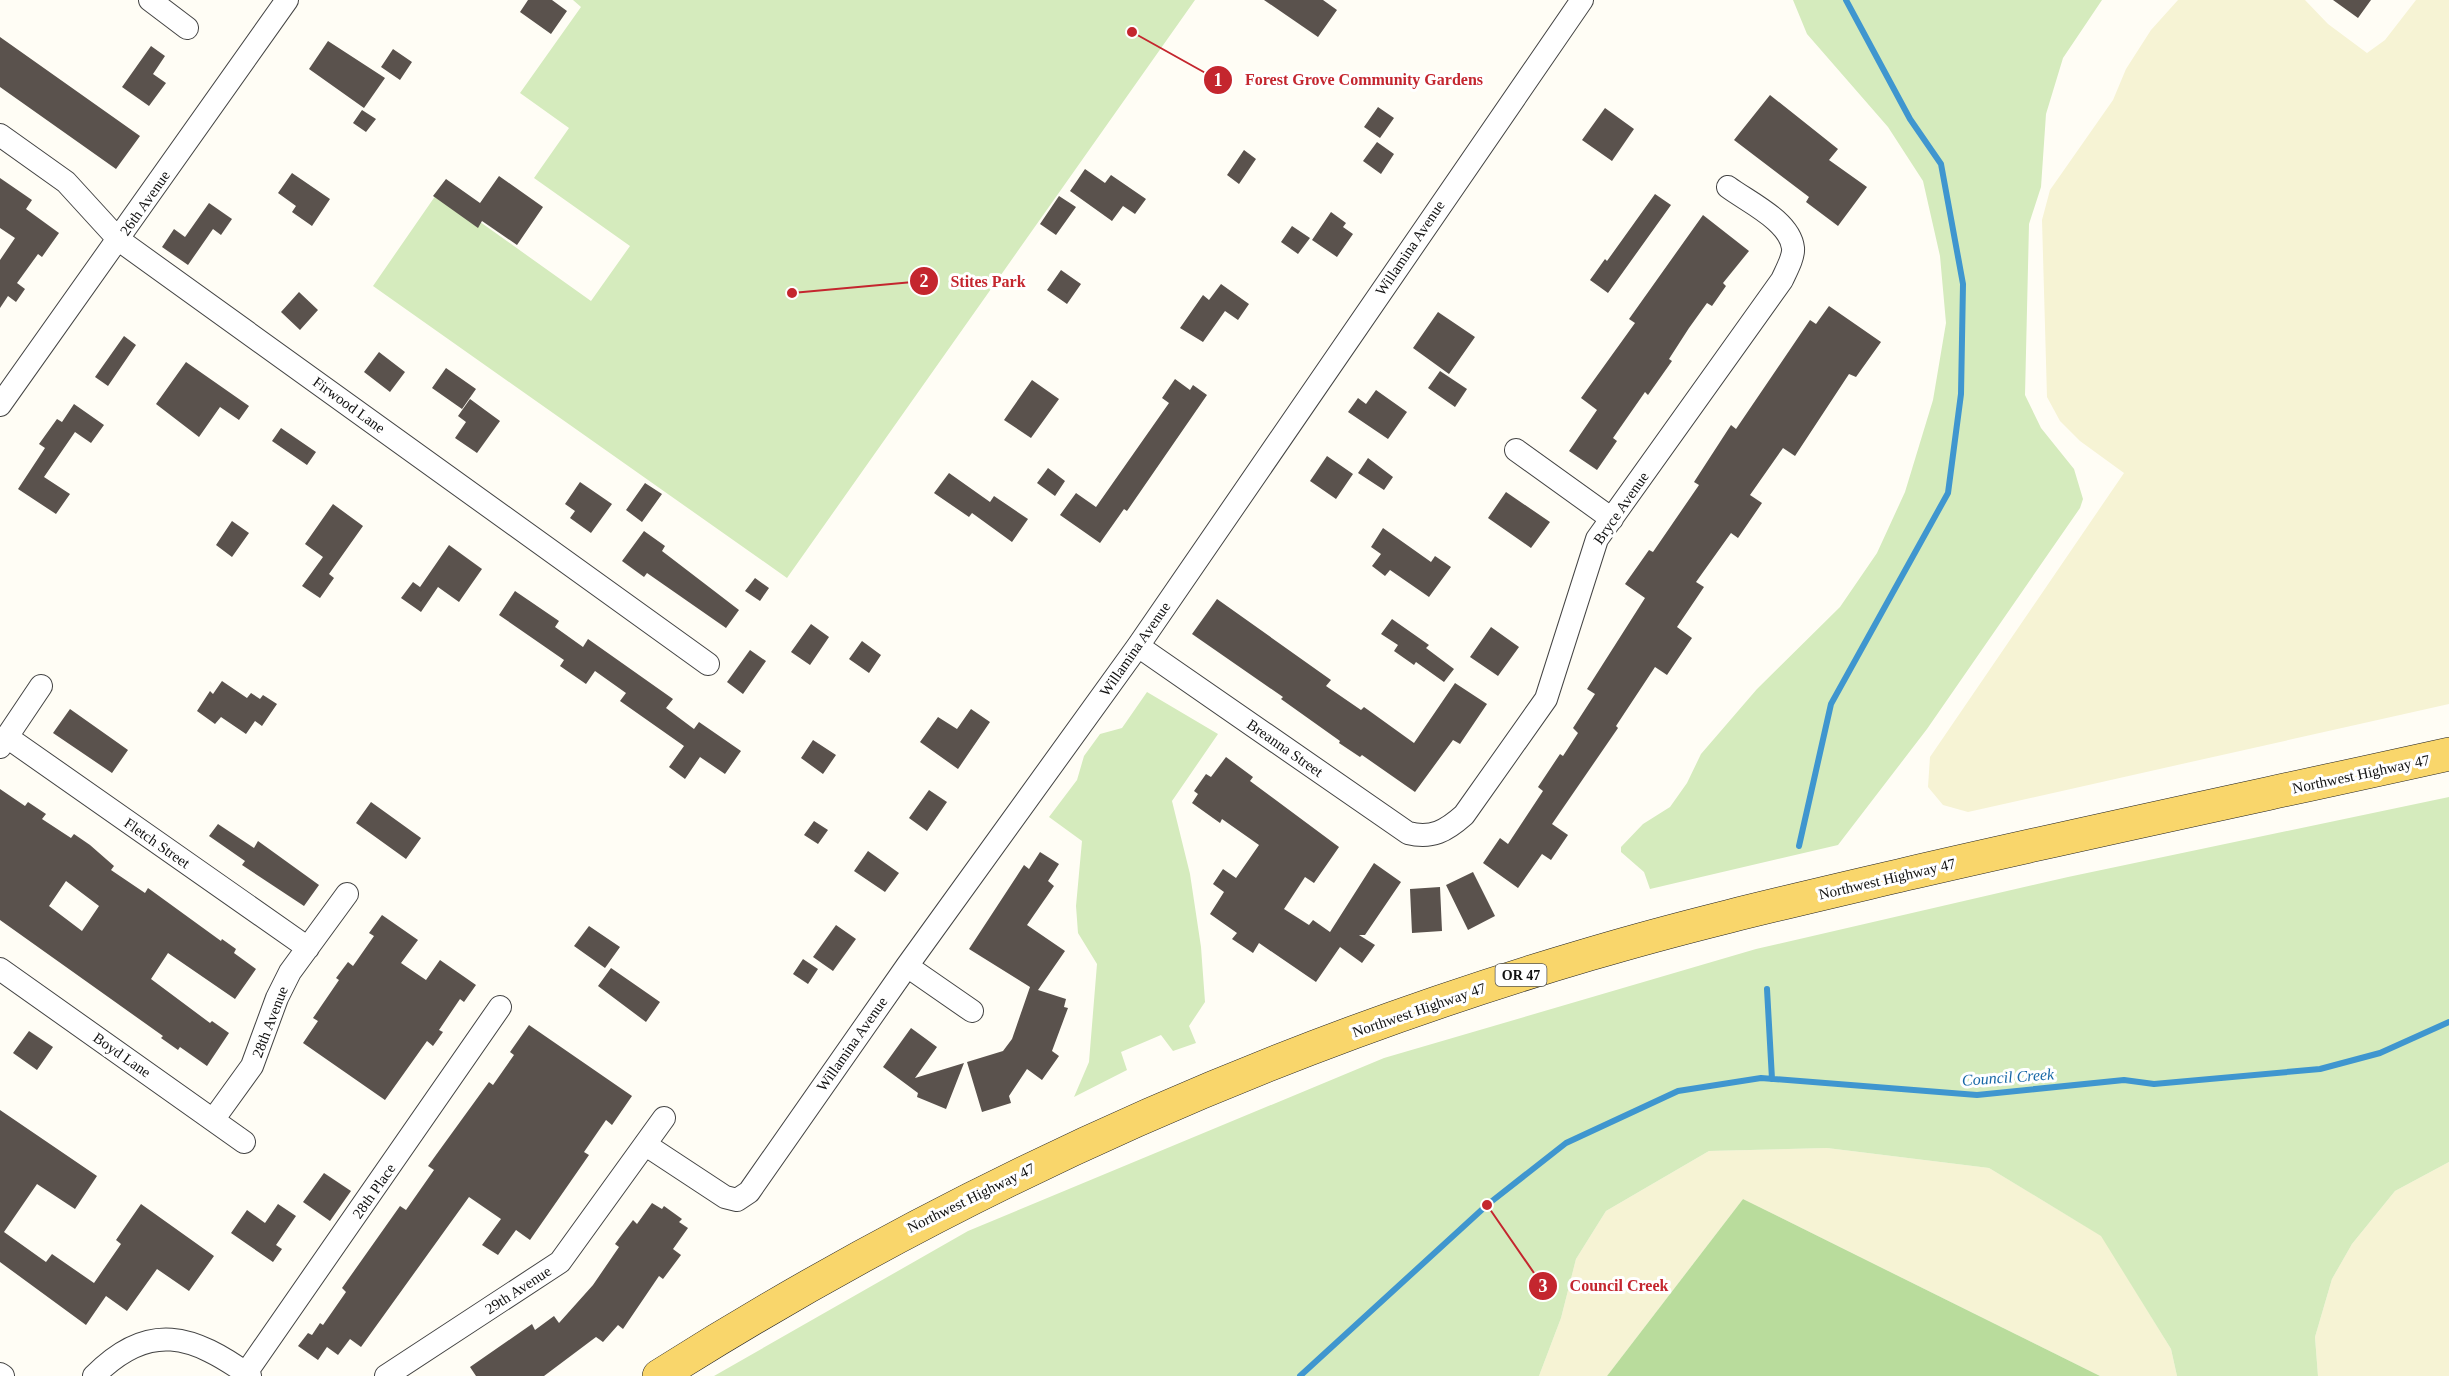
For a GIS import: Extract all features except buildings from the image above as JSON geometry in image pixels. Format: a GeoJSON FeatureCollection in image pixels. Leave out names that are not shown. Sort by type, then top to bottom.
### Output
{"type":"FeatureCollection","features":[{"type":"Feature","properties":{"kind":"main road","name":"Northwest Highway 47"},"geometry":{"type":"LineString","coordinates":[[659,1376],[840,1267],[984,1190],[1112,1130],[1232,1079],[1426,1006],[1587,955],[1747,911],[2449,754]]}},
{"type":"Feature","properties":{"kind":"street"},"geometry":{"type":"LineString","coordinates":[[150,0],[187,28]]}},
{"type":"Feature","properties":{"kind":"street","name":"26th Avenue"},"geometry":{"type":"LineString","coordinates":[[0,405],[287,0]]}},
{"type":"Feature","properties":{"kind":"street","name":"Willamina Avenue"},"geometry":{"type":"LineString","coordinates":[[646,1145],[725,1197],[737,1200],[749,1192],[907,966],[1138,646],[1582,0]]}},
{"type":"Feature","properties":{"kind":"street","name":"Firwood Lane"},"geometry":{"type":"LineString","coordinates":[[0,135],[66,182],[119,240],[708,664]]}},
{"type":"Feature","properties":{"kind":"street","name":"Bryce Avenue"},"geometry":{"type":"LineString","coordinates":[[1436,835],[1450,828],[1464,815],[1546,699],[1590,554],[1612,519],[1782,280],[1793,250],[1789,238],[1778,223],[1728,187]]}},
{"type":"Feature","properties":{"kind":"street"},"geometry":{"type":"LineString","coordinates":[[1516,450],[1612,519]]}},
{"type":"Feature","properties":{"kind":"street","name":"Breanna Street"},"geometry":{"type":"LineString","coordinates":[[1138,646],[1394,824],[1420,836],[1436,835]]}},
{"type":"Feature","properties":{"kind":"street"},"geometry":{"type":"LineString","coordinates":[[3,742],[41,686]]}},
{"type":"Feature","properties":{"kind":"street","name":"Fletch Street"},"geometry":{"type":"LineString","coordinates":[[3,742],[308,948]]}},
{"type":"Feature","properties":{"kind":"street","name":"28th Avenue"},"geometry":{"type":"LineString","coordinates":[[213,1120],[252,1066],[277,998],[308,948],[347,894]]}},
{"type":"Feature","properties":{"kind":"street"},"geometry":{"type":"LineString","coordinates":[[907,966],[972,1011]]}},
{"type":"Feature","properties":{"kind":"street","name":"Boyd Lane"},"geometry":{"type":"LineString","coordinates":[[0,969],[244,1142]]}},
{"type":"Feature","properties":{"kind":"street","name":"28th Place"},"geometry":{"type":"LineString","coordinates":[[248,1375],[501,1007]]}},
{"type":"Feature","properties":{"kind":"street","name":"29th Avenue"},"geometry":{"type":"LineString","coordinates":[[386,1376],[560,1262],[664,1118]]}},
{"type":"Feature","properties":{"kind":"street"},"geometry":{"type":"LineString","coordinates":[[94,1376],[120,1354],[162,1338],[181,1339],[200,1345],[248,1375]]}},
{"type":"Feature","properties":{"kind":"shaded area"},"geometry":{"type":"Polygon","coordinates":[[[2178,0],[2305,0],[2328,24],[2367,53],[2385,40],[2416,0],[2449,0],[2449,704],[1968,812],[1943,805],[1928,787],[1930,757],[2124,473],[2080,441],[2060,421],[2047,397],[2042,220],[2050,190],[2113,100],[2126,69],[2151,30],[2178,0]]]}},
{"type":"Feature","properties":{"kind":"shaded area"},"geometry":{"type":"Polygon","coordinates":[[[1827,1148],[1989,1168],[2102,1236],[2171,1349],[2177,1376],[2100,1376],[1743,1199],[1607,1376],[1539,1376],[1561,1318],[1576,1259],[1606,1211],[1709,1151],[1827,1148]]]}},
{"type":"Feature","properties":{"kind":"shaded area"},"geometry":{"type":"Polygon","coordinates":[[[2449,1162],[2449,1376],[2318,1376],[2315,1337],[2332,1279],[2352,1244],[2395,1191],[2449,1162]]]}},
{"type":"Feature","properties":{"kind":"green space"},"geometry":{"type":"Polygon","coordinates":[[[573,0],[1195,0],[787,578],[373,286],[438,192],[591,301],[630,246],[534,178],[569,128],[520,93],[581,7],[573,0]]]}},
{"type":"Feature","properties":{"kind":"green space"},"geometry":{"type":"Polygon","coordinates":[[[1793,0],[2102,0],[2063,58],[2046,114],[2041,187],[2029,224],[2025,395],[2041,428],[2074,469],[2083,499],[2080,508],[1927,729],[1838,845],[1650,889],[1644,872],[1621,852],[1621,847],[1643,824],[1670,807],[1687,783],[1701,754],[1757,689],[1840,607],[1877,553],[1905,492],[1933,400],[1946,323],[1940,256],[1923,181],[1888,127],[1807,34],[1793,0]]]}},
{"type":"Feature","properties":{"kind":"green space"},"geometry":{"type":"Polygon","coordinates":[[[1147,692],[1218,734],[1172,801],[1190,874],[1201,947],[1205,1002],[1189,1026],[1196,1043],[1173,1051],[1161,1035],[1121,1052],[1127,1070],[1074,1097],[1089,1062],[1097,964],[1078,933],[1076,906],[1082,841],[1049,817],[1077,780],[1084,756],[1100,734],[1122,728],[1147,692]]]}},
{"type":"Feature","properties":{"kind":"green space"},"geometry":{"type":"Polygon","coordinates":[[[2449,797],[2449,1162],[2395,1191],[2352,1244],[2332,1279],[2315,1337],[2318,1376],[2177,1376],[2171,1349],[2101,1236],[1989,1168],[1827,1148],[1709,1151],[1606,1211],[1576,1259],[1561,1318],[1539,1376],[714,1376],[968,1231],[1384,1058],[1756,949],[2068,877],[2449,797]]]}},
{"type":"Feature","properties":{"kind":"green space"},"geometry":{"type":"Polygon","coordinates":[[[1743,1199],[2100,1376],[1607,1376],[1743,1199]]]}},
{"type":"Feature","properties":{"kind":"waterway"},"geometry":{"type":"LineString","coordinates":[[1799,846],[1831,704],[1948,493],[1961,394],[1963,284],[1941,164],[1910,119],[1846,0]]}},
{"type":"Feature","properties":{"kind":"waterway"},"geometry":{"type":"LineString","coordinates":[[1767,989],[1772,1079]]}},
{"type":"Feature","properties":{"kind":"waterway","name":"Council Creek"},"geometry":{"type":"LineString","coordinates":[[1300,1376],[1487,1205],[1566,1143],[1678,1091],[1761,1078],[1977,1095],[2124,1080],[2154,1084],[2320,1069],[2380,1053],[2449,1022]]}},
{"type":"Feature","properties":{"kind":"place","name":"Forest Grove Community Gardens"},"geometry":{"type":"Point","coordinates":[1132,32]}},
{"type":"Feature","properties":{"kind":"place","name":"Stites Park"},"geometry":{"type":"Point","coordinates":[792,293]}},
{"type":"Feature","properties":{"kind":"place","name":"Council Creek"},"geometry":{"type":"Point","coordinates":[1487,1205]}}]}
